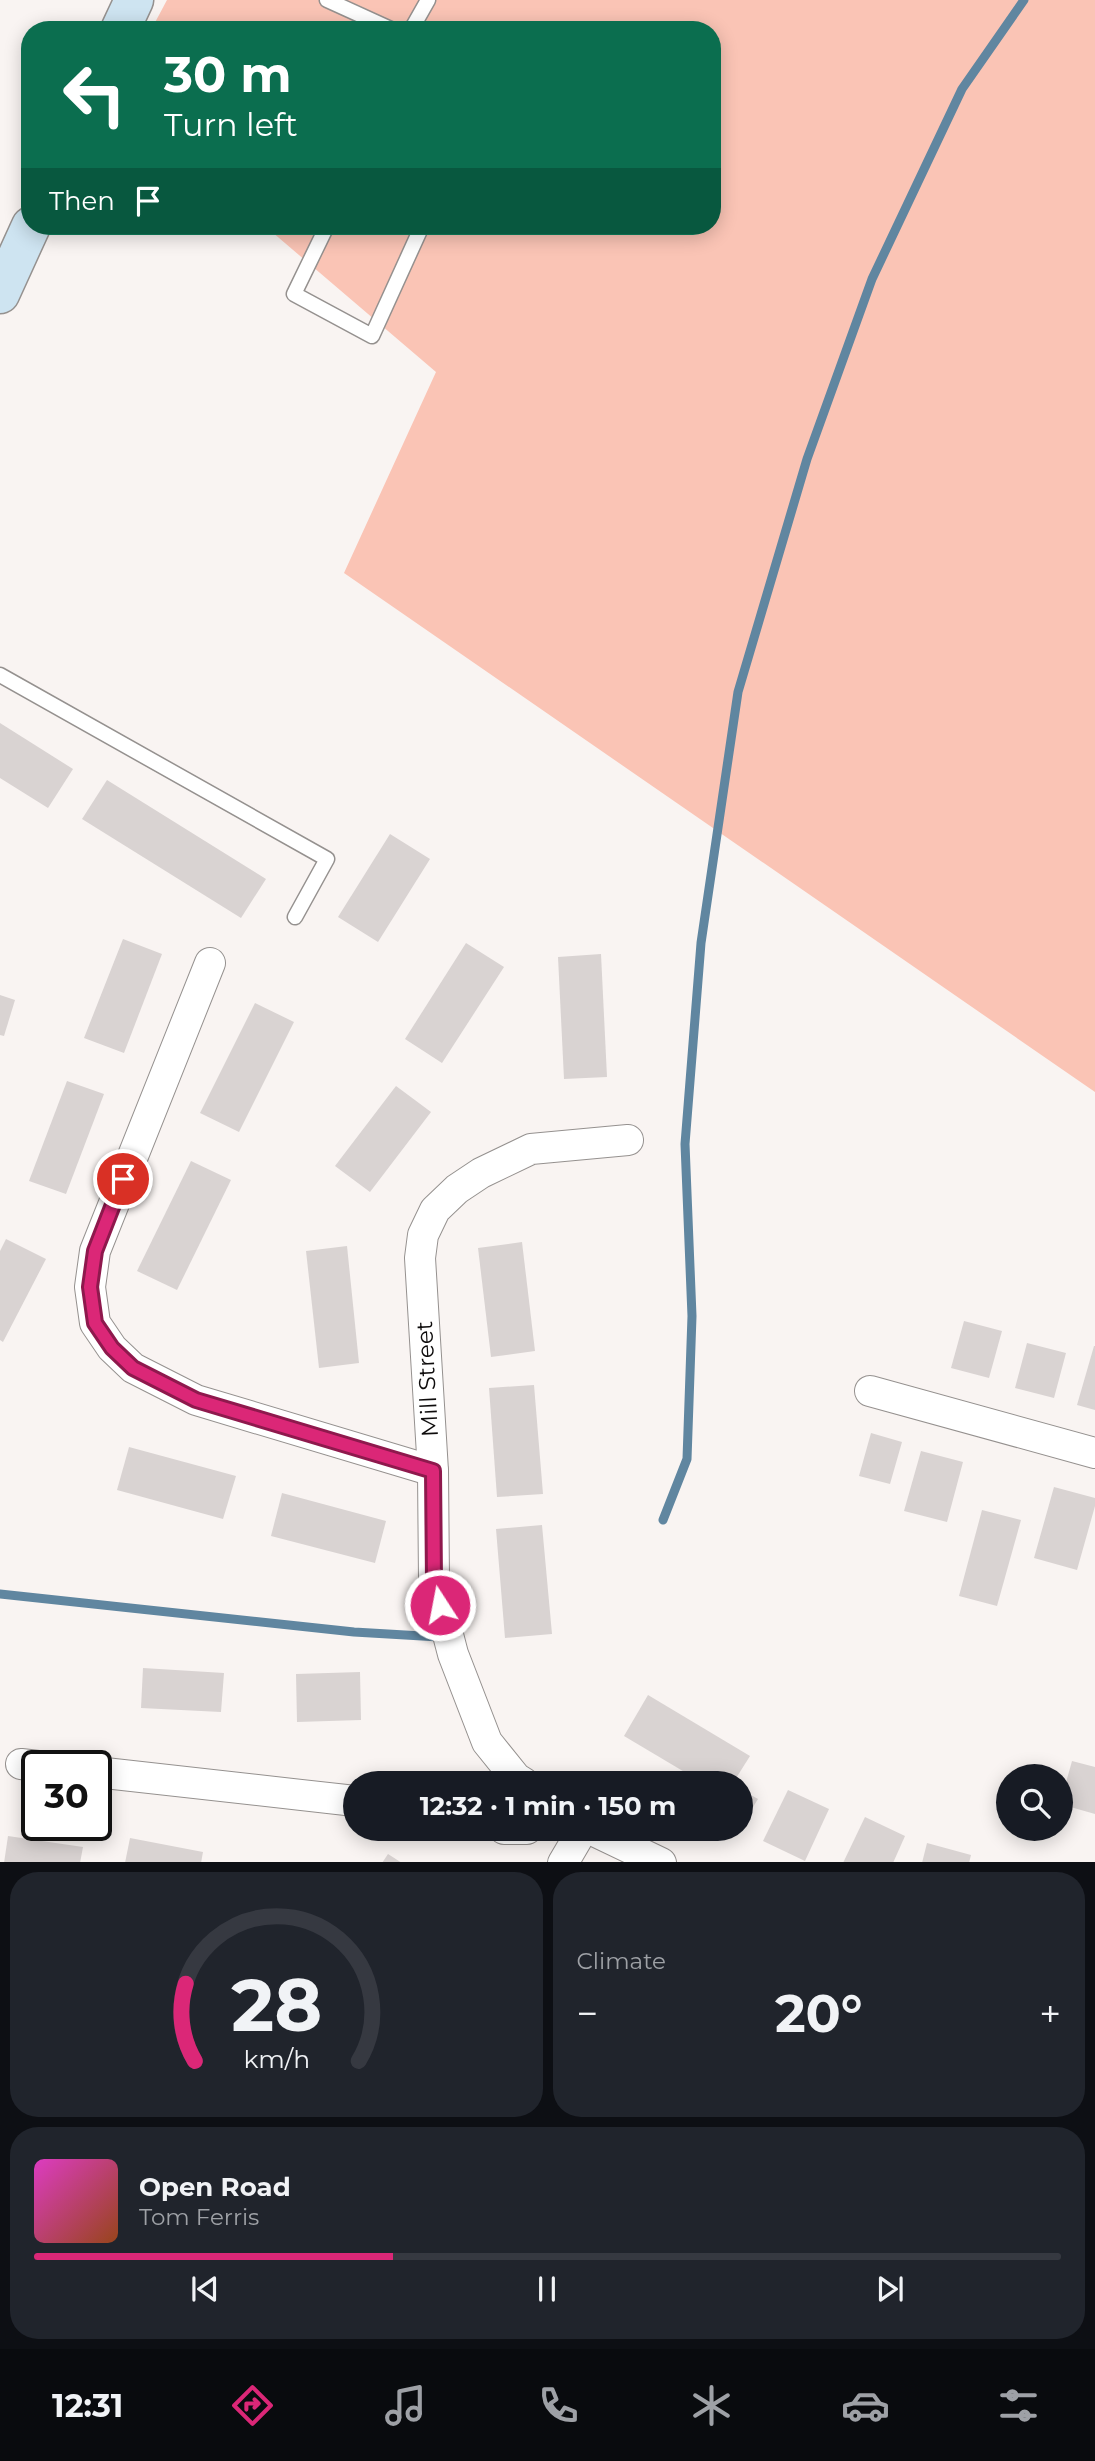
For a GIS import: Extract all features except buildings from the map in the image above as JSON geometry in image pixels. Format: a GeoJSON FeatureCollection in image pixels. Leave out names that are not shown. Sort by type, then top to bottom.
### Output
{"type":"FeatureCollection","features":[{"type":"Feature","properties":{"kind":"street"},"geometry":{"type":"LineString","coordinates":[[124,21],[134,0]]}},
{"type":"Feature","properties":{"kind":"street"},"geometry":{"type":"LineString","coordinates":[[0,294],[27,235]]}},
{"type":"Feature","properties":{"kind":"street"},"geometry":{"type":"LineString","coordinates":[[210,962],[95,1251],[90,1287],[95,1323],[112,1348],[133,1368],[196,1400],[433,1471]]}},
{"type":"Feature","properties":{"kind":"street","name":"Mill Street"},"geometry":{"type":"LineString","coordinates":[[511,1771],[487,1742],[453,1654],[434,1581],[433,1471],[420,1258],[422,1235],[435,1210],[457,1189],[481,1173],[531,1149],[628,1140]]}},
{"type":"Feature","properties":{"kind":"street"},"geometry":{"type":"LineString","coordinates":[[870,1391],[1095,1453]]}},
{"type":"Feature","properties":{"kind":"street"},"geometry":{"type":"LineString","coordinates":[[112,1774],[343,1800]]}},
{"type":"Feature","properties":{"kind":"street"},"geometry":{"type":"LineString","coordinates":[[564,1862],[576,1841]]}},
{"type":"Feature","properties":{"kind":"street"},"geometry":{"type":"LineString","coordinates":[[615,1841],[659,1862]]}},
{"type":"Feature","properties":{"kind":"lane"},"geometry":{"type":"LineString","coordinates":[[327,0],[373,21]]}},
{"type":"Feature","properties":{"kind":"lane"},"geometry":{"type":"LineString","coordinates":[[416,21],[428,0]]}},
{"type":"Feature","properties":{"kind":"lane"},"geometry":{"type":"LineString","coordinates":[[323,235],[294,294],[372,335],[418,235]]}},
{"type":"Feature","properties":{"kind":"lane"},"geometry":{"type":"LineString","coordinates":[[0,675],[327,859],[295,917]]}},
{"type":"Feature","properties":{"kind":"shaded area"},"geometry":{"type":"Polygon","coordinates":[[[167,0],[1095,0],[1095,1092],[344,573],[436,372],[276,235],[721,235],[721,21],[156,21],[167,0]]]}},
{"type":"Feature","properties":{"kind":"waterway"},"geometry":{"type":"LineString","coordinates":[[663,1520],[687,1459],[692,1316],[685,1144],[701,943],[738,692],[807,459],[872,279],[962,89],[1024,0]]}},
{"type":"Feature","properties":{"kind":"waterway"},"geometry":{"type":"LineString","coordinates":[[0,1594],[354,1632],[439,1637]]}},
{"type":"Feature","properties":{"kind":"route"},"geometry":{"type":"LineString","coordinates":[[123,1179],[95,1251],[90,1287],[95,1323],[112,1348],[133,1368],[196,1400],[433,1471],[434,1581],[440,1605]]}}]}
